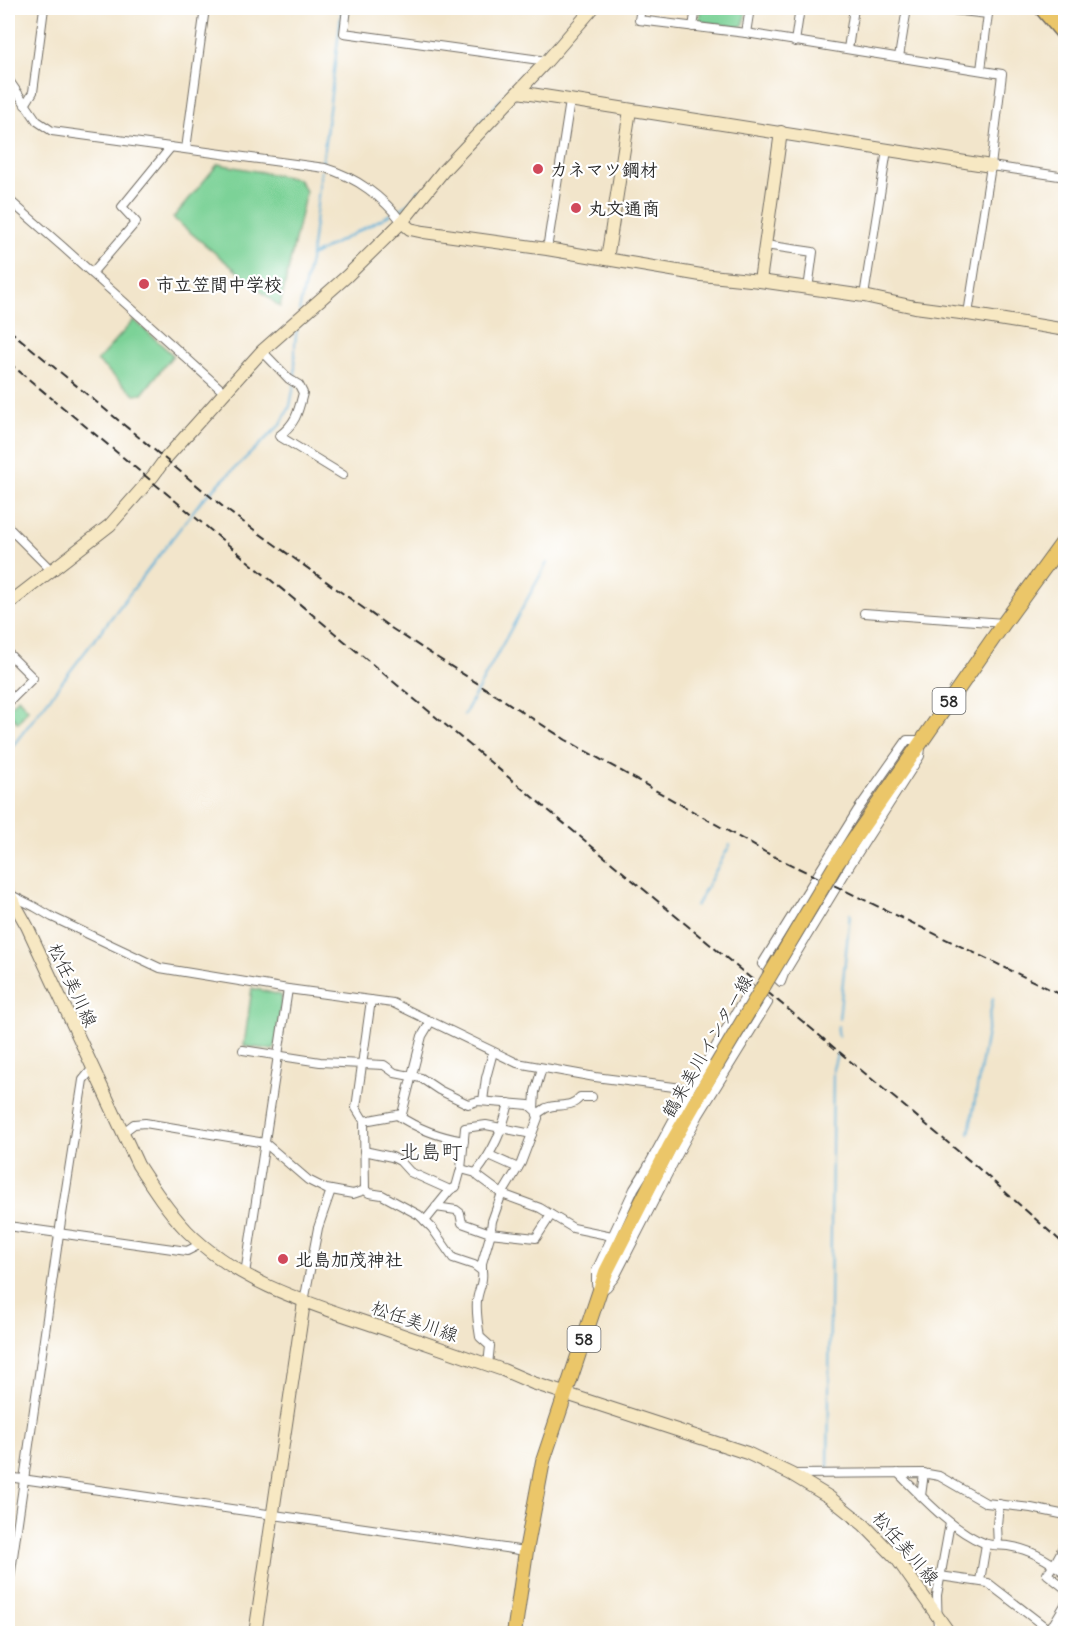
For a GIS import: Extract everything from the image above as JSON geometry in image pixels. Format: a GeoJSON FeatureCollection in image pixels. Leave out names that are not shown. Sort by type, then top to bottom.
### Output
{"type":"FeatureCollection","features":[{"type":"Feature","properties":{"kind":"highway"},"geometry":{"type":"LineString","coordinates":[[1043,8],[1065,35]]}},
{"type":"Feature","properties":{"kind":"highway"},"geometry":{"type":"LineString","coordinates":[[1060,8],[1065,14]]}},
{"type":"Feature","properties":{"kind":"main road","name":"鶴来美川インター線"},"geometry":{"type":"LineString","coordinates":[[514,1634],[526,1551],[543,1461],[606,1272],[670,1146],[835,866],[1065,538]]}},
{"type":"Feature","properties":{"kind":"street"},"geometry":{"type":"LineString","coordinates":[[25,105],[33,92],[44,8]]}},
{"type":"Feature","properties":{"kind":"street"},"geometry":{"type":"LineString","coordinates":[[186,149],[205,8]]}},
{"type":"Feature","properties":{"kind":"street"},"geometry":{"type":"LineString","coordinates":[[348,8],[344,33],[544,60]]}},
{"type":"Feature","properties":{"kind":"street"},"geometry":{"type":"LineString","coordinates":[[8,604],[110,525],[150,480],[166,458],[262,351],[347,276],[397,216],[518,92],[544,60],[593,8]]}},
{"type":"Feature","properties":{"kind":"street"},"geometry":{"type":"LineString","coordinates":[[641,8],[639,20],[746,33],[1002,74],[991,166],[968,314]]}},
{"type":"Feature","properties":{"kind":"street"},"geometry":{"type":"LineString","coordinates":[[693,27],[696,8]]}},
{"type":"Feature","properties":{"kind":"street"},"geometry":{"type":"LineString","coordinates":[[746,33],[750,8]]}},
{"type":"Feature","properties":{"kind":"street"},"geometry":{"type":"LineString","coordinates":[[795,42],[800,8]]}},
{"type":"Feature","properties":{"kind":"street"},"geometry":{"type":"LineString","coordinates":[[848,49],[854,8]]}},
{"type":"Feature","properties":{"kind":"street"},"geometry":{"type":"LineString","coordinates":[[899,57],[907,8]]}},
{"type":"Feature","properties":{"kind":"street"},"geometry":{"type":"LineString","coordinates":[[935,8],[989,11],[981,70]]}},
{"type":"Feature","properties":{"kind":"street"},"geometry":{"type":"LineString","coordinates":[[8,79],[37,121],[52,131],[321,167],[337,172],[368,188],[410,229],[701,275],[864,296],[915,307],[1065,330]]}},
{"type":"Feature","properties":{"kind":"street"},"geometry":{"type":"LineString","coordinates":[[518,92],[1065,177]]}},
{"type":"Feature","properties":{"kind":"street"},"geometry":{"type":"LineString","coordinates":[[547,249],[570,101]]}},
{"type":"Feature","properties":{"kind":"street"},"geometry":{"type":"LineString","coordinates":[[607,259],[630,111]]}},
{"type":"Feature","properties":{"kind":"street"},"geometry":{"type":"LineString","coordinates":[[760,281],[781,132]]}},
{"type":"Feature","properties":{"kind":"street"},"geometry":{"type":"LineString","coordinates":[[92,273],[136,222],[122,207],[171,147]]}},
{"type":"Feature","properties":{"kind":"street"},"geometry":{"type":"LineString","coordinates":[[864,296],[887,150]]}},
{"type":"Feature","properties":{"kind":"street"},"geometry":{"type":"LineString","coordinates":[[8,199],[225,393]]}},
{"type":"Feature","properties":{"kind":"street"},"geometry":{"type":"LineString","coordinates":[[765,245],[813,252],[808,289]]}},
{"type":"Feature","properties":{"kind":"street"},"geometry":{"type":"LineString","coordinates":[[262,351],[299,386],[303,393],[297,417],[290,428],[279,436],[343,475]]}},
{"type":"Feature","properties":{"kind":"street"},"geometry":{"type":"LineString","coordinates":[[8,527],[51,570]]}},
{"type":"Feature","properties":{"kind":"street"},"geometry":{"type":"LineString","coordinates":[[864,613],[1004,623]]}},
{"type":"Feature","properties":{"kind":"street"},"geometry":{"type":"LineString","coordinates":[[8,653],[33,678],[8,703]]}},
{"type":"Feature","properties":{"kind":"street"},"geometry":{"type":"LineString","coordinates":[[908,740],[922,740],[920,756],[852,861],[781,982],[762,964],[857,811],[900,749],[908,740]]}},
{"type":"Feature","properties":{"kind":"street"},"geometry":{"type":"LineString","coordinates":[[8,893],[52,917],[160,968],[393,1003],[517,1063],[690,1089]]}},
{"type":"Feature","properties":{"kind":"street","name":"松任美川線"},"geometry":{"type":"LineString","coordinates":[[8,893],[27,926],[138,1165],[161,1200],[201,1244],[245,1274],[304,1302],[488,1365],[533,1383],[747,1453],[791,1474],[829,1497],[864,1525],[897,1559],[950,1634]]}},
{"type":"Feature","properties":{"kind":"street"},"geometry":{"type":"LineString","coordinates":[[245,1274],[288,989]]}},
{"type":"Feature","properties":{"kind":"street"},"geometry":{"type":"LineString","coordinates":[[750,989],[768,1003],[688,1135],[615,1277],[600,1292],[596,1284],[596,1271],[634,1189],[690,1089],[750,989]]}},
{"type":"Feature","properties":{"kind":"street"},"geometry":{"type":"LineString","coordinates":[[365,1190],[364,1121],[356,1108],[371,1000]]}},
{"type":"Feature","properties":{"kind":"street"},"geometry":{"type":"LineString","coordinates":[[364,1121],[402,1114],[422,1036],[431,1021]]}},
{"type":"Feature","properties":{"kind":"street"},"geometry":{"type":"LineString","coordinates":[[243,1050],[320,1062],[384,1065],[395,1073],[421,1078],[468,1104],[483,1101],[529,1105],[535,1111],[538,1118],[518,1168],[502,1194],[492,1221],[482,1263],[482,1282],[477,1299],[477,1315],[480,1337],[490,1346],[488,1365]]}},
{"type":"Feature","properties":{"kind":"street"},"geometry":{"type":"LineString","coordinates":[[483,1101],[493,1052]]}},
{"type":"Feature","properties":{"kind":"street"},"geometry":{"type":"LineString","coordinates":[[535,1111],[535,1092],[542,1068]]}},
{"type":"Feature","properties":{"kind":"street"},"geometry":{"type":"LineString","coordinates":[[8,1592],[83,1080],[92,1069]]}},
{"type":"Feature","properties":{"kind":"street"},"geometry":{"type":"LineString","coordinates":[[535,1111],[576,1103],[580,1097],[592,1097]]}},
{"type":"Feature","properties":{"kind":"street"},"geometry":{"type":"LineString","coordinates":[[476,1173],[489,1155],[502,1129],[509,1103]]}},
{"type":"Feature","properties":{"kind":"street"},"geometry":{"type":"LineString","coordinates":[[397,1114],[427,1131],[464,1141]]}},
{"type":"Feature","properties":{"kind":"street"},"geometry":{"type":"LineString","coordinates":[[122,1133],[134,1124],[146,1123],[265,1143],[308,1180],[331,1190],[353,1194],[365,1190]]}},
{"type":"Feature","properties":{"kind":"street"},"geometry":{"type":"LineString","coordinates":[[425,1221],[450,1190],[456,1187],[461,1169],[465,1128],[486,1125],[532,1134]]}},
{"type":"Feature","properties":{"kind":"street"},"geometry":{"type":"LineString","coordinates":[[364,1151],[392,1156],[410,1172],[450,1190]]}},
{"type":"Feature","properties":{"kind":"street"},"geometry":{"type":"LineString","coordinates":[[489,1155],[518,1168]]}},
{"type":"Feature","properties":{"kind":"street"},"geometry":{"type":"LineString","coordinates":[[461,1169],[476,1173],[483,1181],[502,1194],[540,1208],[573,1228],[612,1236]]}},
{"type":"Feature","properties":{"kind":"street"},"geometry":{"type":"LineString","coordinates":[[255,1634],[304,1302],[318,1228],[331,1190]]}},
{"type":"Feature","properties":{"kind":"street"},"geometry":{"type":"LineString","coordinates":[[365,1190],[382,1195],[419,1215],[453,1258],[474,1265],[482,1271]]}},
{"type":"Feature","properties":{"kind":"street"},"geometry":{"type":"LineString","coordinates":[[436,1207],[456,1210],[460,1213],[462,1223],[490,1233],[536,1238],[551,1215]]}},
{"type":"Feature","properties":{"kind":"street"},"geometry":{"type":"LineString","coordinates":[[8,1226],[187,1251],[201,1244]]}},
{"type":"Feature","properties":{"kind":"street"},"geometry":{"type":"LineString","coordinates":[[897,1473],[950,1523],[986,1544],[1029,1551],[1055,1564],[1065,1574]]}},
{"type":"Feature","properties":{"kind":"street"},"geometry":{"type":"LineString","coordinates":[[791,1474],[924,1473],[939,1476],[986,1503],[1065,1515]]}},
{"type":"Feature","properties":{"kind":"street"},"geometry":{"type":"LineString","coordinates":[[921,1496],[924,1473]]}},
{"type":"Feature","properties":{"kind":"street"},"geometry":{"type":"LineString","coordinates":[[8,1478],[526,1551]]}},
{"type":"Feature","properties":{"kind":"street"},"geometry":{"type":"LineString","coordinates":[[998,1545],[999,1504]]}},
{"type":"Feature","properties":{"kind":"street"},"geometry":{"type":"LineString","coordinates":[[938,1634],[937,1595],[950,1523]]}},
{"type":"Feature","properties":{"kind":"street"},"geometry":{"type":"LineString","coordinates":[[1065,1534],[1065,1540],[1055,1564],[1047,1574],[1065,1589]]}},
{"type":"Feature","properties":{"kind":"street"},"geometry":{"type":"LineString","coordinates":[[980,1581],[986,1544]]}},
{"type":"Feature","properties":{"kind":"street"},"geometry":{"type":"LineString","coordinates":[[940,1576],[988,1583],[1050,1629],[1065,1631]]}},
{"type":"Feature","properties":{"kind":"street"},"geometry":{"type":"LineString","coordinates":[[1050,1629],[1065,1603]]}},
{"type":"Feature","properties":{"kind":"green space"},"geometry":{"type":"Polygon","coordinates":[[[701,8],[746,8],[744,24],[740,27],[702,22],[699,18],[701,8]]]}},
{"type":"Feature","properties":{"kind":"green space"},"geometry":{"type":"Polygon","coordinates":[[[218,164],[298,179],[306,191],[280,307],[173,218],[218,164]]]}},
{"type":"Feature","properties":{"kind":"green space"},"geometry":{"type":"Polygon","coordinates":[[[134,320],[173,355],[142,394],[135,395],[97,361],[134,320]]]}},
{"type":"Feature","properties":{"kind":"green space"},"geometry":{"type":"Polygon","coordinates":[[[18,698],[28,709],[18,723],[8,712],[8,708],[18,698]]]}},
{"type":"Feature","properties":{"kind":"green space"},"geometry":{"type":"Polygon","coordinates":[[[252,988],[281,995],[273,1050],[244,1046],[252,988]]]}},
{"type":"Feature","properties":{"kind":"waterway"},"geometry":{"type":"LineString","coordinates":[[322,165],[342,8]]}},
{"type":"Feature","properties":{"kind":"waterway"},"geometry":{"type":"LineString","coordinates":[[538,58],[586,8]]}},
{"type":"Feature","properties":{"kind":"waterway"},"geometry":{"type":"LineString","coordinates":[[480,123],[535,62]]}},
{"type":"Feature","properties":{"kind":"waterway"},"geometry":{"type":"LineString","coordinates":[[299,311],[311,256],[321,171]]}},
{"type":"Feature","properties":{"kind":"waterway"},"geometry":{"type":"LineString","coordinates":[[396,212],[407,205],[420,190]]}},
{"type":"Feature","properties":{"kind":"waterway"},"geometry":{"type":"LineString","coordinates":[[311,256],[391,214]]}},
{"type":"Feature","properties":{"kind":"waterway"},"geometry":{"type":"LineString","coordinates":[[295,379],[297,328]]}},
{"type":"Feature","properties":{"kind":"waterway"},"geometry":{"type":"LineString","coordinates":[[8,752],[201,501],[281,424],[290,406],[294,385]]}},
{"type":"Feature","properties":{"kind":"waterway"},"geometry":{"type":"LineString","coordinates":[[464,715],[547,563]]}},
{"type":"Feature","properties":{"kind":"waterway"},"geometry":{"type":"LineString","coordinates":[[696,906],[730,845]]}},
{"type":"Feature","properties":{"kind":"waterway"},"geometry":{"type":"LineString","coordinates":[[839,1019],[850,914]]}},
{"type":"Feature","properties":{"kind":"waterway"},"geometry":{"type":"LineString","coordinates":[[969,1134],[993,998]]}},
{"type":"Feature","properties":{"kind":"waterway"},"geometry":{"type":"LineString","coordinates":[[838,1026],[839,1037]]}},
{"type":"Feature","properties":{"kind":"waterway"},"geometry":{"type":"LineString","coordinates":[[828,1470],[833,1069],[837,1054]]}},
{"type":"Feature","properties":{"kind":"railway"},"geometry":{"type":"LineString","coordinates":[[8,329],[228,511],[391,628],[566,740],[767,853],[1066,997]]}},
{"type":"Feature","properties":{"kind":"railway"},"geometry":{"type":"LineString","coordinates":[[8,362],[977,1167],[1066,1246]]}},
{"type":"Feature","properties":{"kind":"place","name":"カネマツ鋼材"},"geometry":{"type":"Point","coordinates":[538,169]}},
{"type":"Feature","properties":{"kind":"place","name":"丸文通商"},"geometry":{"type":"Point","coordinates":[576,208]}},
{"type":"Feature","properties":{"kind":"place","name":"市立笠間中学校"},"geometry":{"type":"Point","coordinates":[144,284]}},
{"type":"Feature","properties":{"kind":"place","name":"北島加茂神社"},"geometry":{"type":"Point","coordinates":[283,1259]}},
{"type":"Feature","properties":{"kind":"district","name":"北島町"},"geometry":{"type":"Point","coordinates":[431,1151]}}]}
